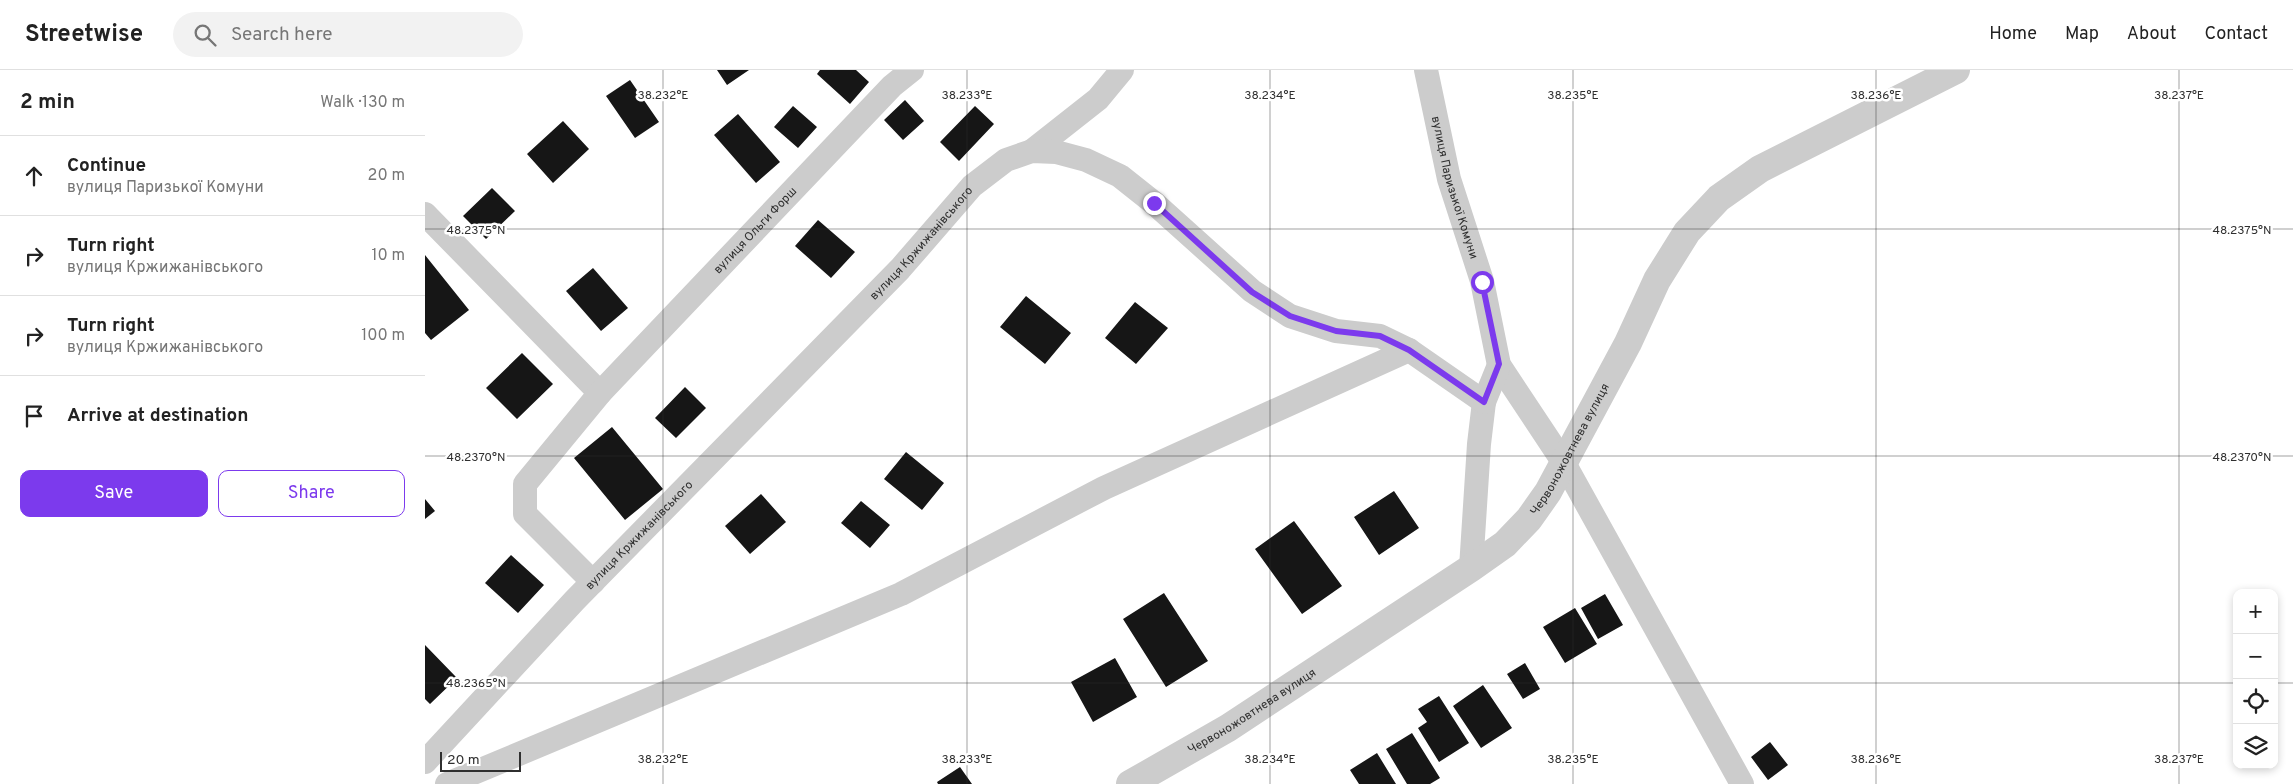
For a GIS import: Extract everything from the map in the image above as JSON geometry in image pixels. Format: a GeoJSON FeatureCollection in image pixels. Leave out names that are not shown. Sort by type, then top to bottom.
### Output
{"type":"FeatureCollection","features":[{"type":"Feature","properties":{"kind":"street","name":"вулиця Ольги Форш"},"geometry":{"type":"LineString","coordinates":[[593,582],[525,514],[525,484],[600,393],[892,86],[912,70]]}},
{"type":"Feature","properties":{"kind":"street"},"geometry":{"type":"LineString","coordinates":[[1032,151],[1097,99],[1123,70]]}},
{"type":"Feature","properties":{"kind":"street","name":"вулиця Паризької Комуни"},"geometry":{"type":"LineString","coordinates":[[1426,70],[1449,179],[1482,282],[1499,364],[1563,464],[1742,784]]}},
{"type":"Feature","properties":{"kind":"street","name":"Червоножовтнева вулиця"},"geometry":{"type":"LineString","coordinates":[[1130,784],[1228,728],[1505,544],[1529,519],[1548,492],[1628,343],[1657,280],[1687,232],[1719,198],[1760,169],[1955,70]]}},
{"type":"Feature","properties":{"kind":"street","name":"вулиця Кржижанівського"},"geometry":{"type":"LineString","coordinates":[[425,762],[593,582],[900,269],[972,186],[1006,160],[1032,151],[1056,152],[1086,160],[1120,176],[1154,203],[1252,292],[1290,316],[1336,331],[1380,336],[1409,350],[1484,402]]}},
{"type":"Feature","properties":{"kind":"street"},"geometry":{"type":"LineString","coordinates":[[425,214],[600,393]]}},
{"type":"Feature","properties":{"kind":"street"},"geometry":{"type":"LineString","coordinates":[[447,784],[901,594],[1104,488],[1409,350]]}},
{"type":"Feature","properties":{"kind":"street"},"geometry":{"type":"LineString","coordinates":[[1471,568],[1479,444],[1484,402],[1499,364]]}},
{"type":"Feature","properties":{"kind":"building"},"geometry":{"type":"Polygon","coordinates":[[[717,70],[749,70],[727,85],[717,70]]]}},
{"type":"Feature","properties":{"kind":"building"},"geometry":{"type":"Polygon","coordinates":[[[820,70],[856,70],[869,82],[850,104],[817,74],[820,70]]]}},
{"type":"Feature","properties":{"kind":"building"},"geometry":{"type":"Polygon","coordinates":[[[630,80],[659,122],[635,138],[606,96],[630,80]]]}},
{"type":"Feature","properties":{"kind":"building"},"geometry":{"type":"Polygon","coordinates":[[[905,100],[924,121],[903,140],[884,120],[905,100]]]}},
{"type":"Feature","properties":{"kind":"building"},"geometry":{"type":"Polygon","coordinates":[[[793,106],[817,127],[798,148],[774,127],[793,106]]]}},
{"type":"Feature","properties":{"kind":"building"},"geometry":{"type":"Polygon","coordinates":[[[975,106],[994,124],[959,161],[940,142],[975,106]]]}},
{"type":"Feature","properties":{"kind":"building"},"geometry":{"type":"Polygon","coordinates":[[[738,114],[780,162],[756,183],[714,135],[738,114]]]}},
{"type":"Feature","properties":{"kind":"building"},"geometry":{"type":"Polygon","coordinates":[[[563,121],[589,149],[553,183],[527,154],[563,121]]]}},
{"type":"Feature","properties":{"kind":"building"},"geometry":{"type":"Polygon","coordinates":[[[492,188],[515,211],[486,239],[463,216],[492,188]]]}},
{"type":"Feature","properties":{"kind":"building"},"geometry":{"type":"Polygon","coordinates":[[[818,220],[855,252],[831,278],[795,246],[818,220]]]}},
{"type":"Feature","properties":{"kind":"building"},"geometry":{"type":"Polygon","coordinates":[[[425,255],[469,310],[431,340],[425,333],[425,255]]]}},
{"type":"Feature","properties":{"kind":"building"},"geometry":{"type":"Polygon","coordinates":[[[593,268],[628,308],[601,331],[566,291],[593,268]]]}},
{"type":"Feature","properties":{"kind":"building"},"geometry":{"type":"Polygon","coordinates":[[[1026,296],[1071,333],[1045,364],[1000,327],[1026,296]]]}},
{"type":"Feature","properties":{"kind":"building"},"geometry":{"type":"Polygon","coordinates":[[[1135,302],[1168,328],[1136,364],[1105,338],[1135,302]]]}},
{"type":"Feature","properties":{"kind":"building"},"geometry":{"type":"Polygon","coordinates":[[[522,353],[553,384],[517,419],[486,388],[522,353]]]}},
{"type":"Feature","properties":{"kind":"building"},"geometry":{"type":"Polygon","coordinates":[[[685,387],[706,408],[676,438],[655,418],[685,387]]]}},
{"type":"Feature","properties":{"kind":"building"},"geometry":{"type":"Polygon","coordinates":[[[612,427],[663,489],[625,520],[574,458],[612,427]]]}},
{"type":"Feature","properties":{"kind":"building"},"geometry":{"type":"Polygon","coordinates":[[[906,452],[944,483],[922,510],[884,479],[906,452]]]}},
{"type":"Feature","properties":{"kind":"building"},"geometry":{"type":"Polygon","coordinates":[[[1394,491],[1419,528],[1379,555],[1354,517],[1394,491]]]}},
{"type":"Feature","properties":{"kind":"building"},"geometry":{"type":"Polygon","coordinates":[[[761,494],[786,522],[750,554],[725,526],[761,494]]]}},
{"type":"Feature","properties":{"kind":"building"},"geometry":{"type":"Polygon","coordinates":[[[425,499],[435,511],[425,519],[425,499]]]}},
{"type":"Feature","properties":{"kind":"building"},"geometry":{"type":"Polygon","coordinates":[[[861,501],[890,525],[870,548],[841,523],[861,501]]]}},
{"type":"Feature","properties":{"kind":"building"},"geometry":{"type":"Polygon","coordinates":[[[1294,521],[1342,586],[1302,614],[1255,549],[1294,521]]]}},
{"type":"Feature","properties":{"kind":"building"},"geometry":{"type":"Polygon","coordinates":[[[511,555],[544,585],[518,613],[485,583],[511,555]]]}},
{"type":"Feature","properties":{"kind":"building"},"geometry":{"type":"Polygon","coordinates":[[[1164,593],[1208,661],[1166,687],[1123,619],[1164,593]]]}},
{"type":"Feature","properties":{"kind":"building"},"geometry":{"type":"Polygon","coordinates":[[[1605,594],[1623,625],[1598,639],[1581,608],[1605,594]]]}},
{"type":"Feature","properties":{"kind":"building"},"geometry":{"type":"Polygon","coordinates":[[[1575,608],[1597,644],[1565,663],[1543,627],[1575,608]]]}},
{"type":"Feature","properties":{"kind":"building"},"geometry":{"type":"Polygon","coordinates":[[[425,645],[457,678],[430,704],[425,699],[425,645]]]}},
{"type":"Feature","properties":{"kind":"building"},"geometry":{"type":"Polygon","coordinates":[[[1115,658],[1137,697],[1093,722],[1071,682],[1115,658]]]}},
{"type":"Feature","properties":{"kind":"building"},"geometry":{"type":"Polygon","coordinates":[[[1525,663],[1540,689],[1523,699],[1507,674],[1525,663]]]}},
{"type":"Feature","properties":{"kind":"building"},"geometry":{"type":"Polygon","coordinates":[[[1483,685],[1512,728],[1481,748],[1453,706],[1483,685]]]}},
{"type":"Feature","properties":{"kind":"building"},"geometry":{"type":"Polygon","coordinates":[[[1439,696],[1469,743],[1439,762],[1418,728],[1427,722],[1418,709],[1439,696]]]}},
{"type":"Feature","properties":{"kind":"building"},"geometry":{"type":"Polygon","coordinates":[[[1412,733],[1440,778],[1430,784],[1407,784],[1386,749],[1412,733]]]}},
{"type":"Feature","properties":{"kind":"building"},"geometry":{"type":"Polygon","coordinates":[[[1770,742],[1788,765],[1768,780],[1751,757],[1770,742]]]}},
{"type":"Feature","properties":{"kind":"building"},"geometry":{"type":"Polygon","coordinates":[[[1377,753],[1396,784],[1359,784],[1350,770],[1377,753]]]}},
{"type":"Feature","properties":{"kind":"building"},"geometry":{"type":"Polygon","coordinates":[[[960,767],[972,784],[938,784],[937,782],[960,767]]]}},
{"type":"Feature","properties":{"kind":"route"},"geometry":{"type":"LineString","coordinates":[[1154,203],[1252,292],[1290,316],[1336,331],[1380,336],[1409,350],[1484,402],[1499,364],[1482,282]]}}]}
